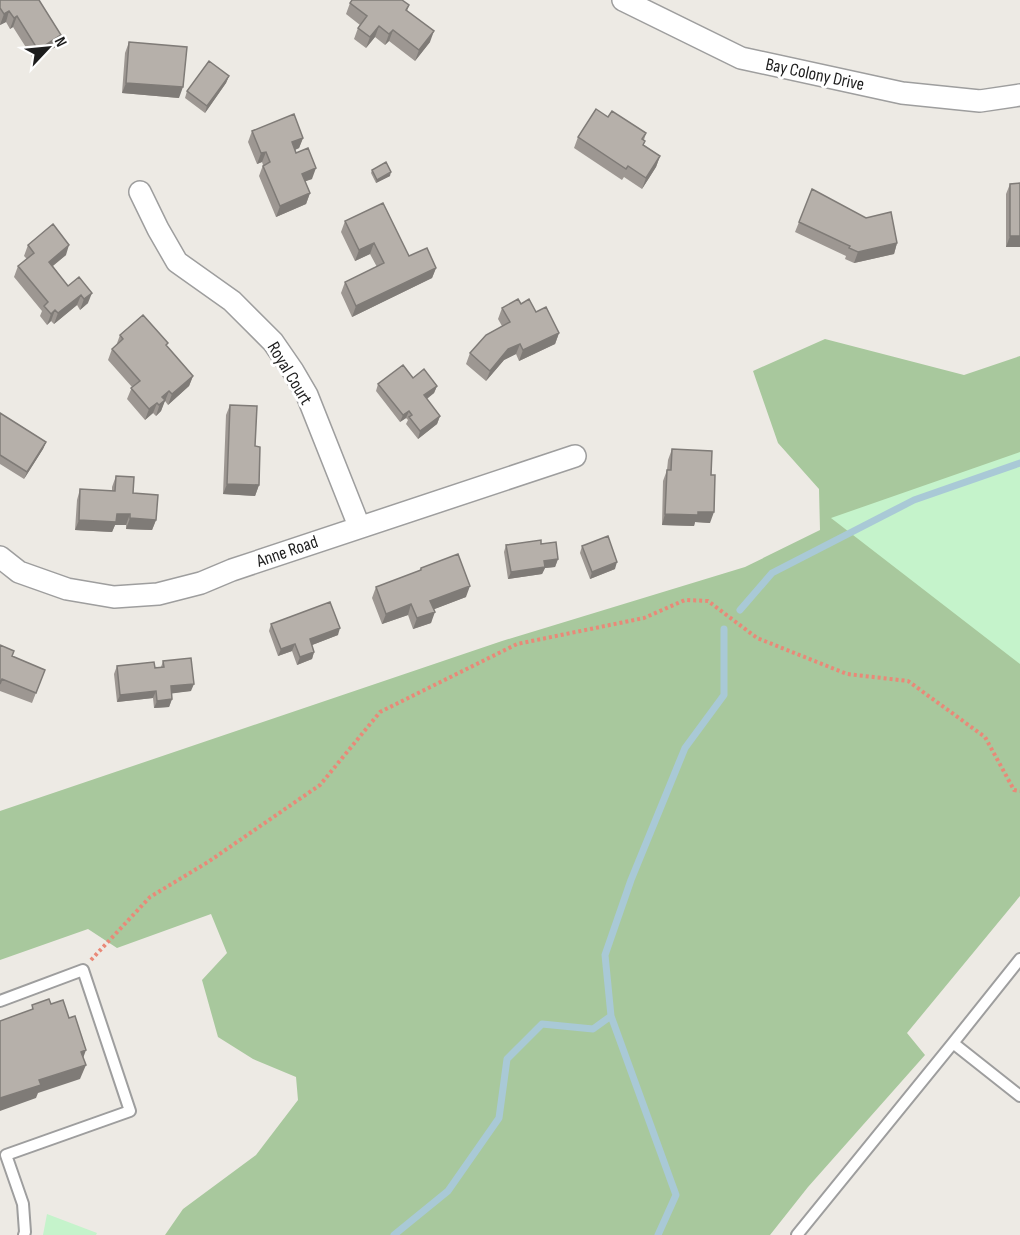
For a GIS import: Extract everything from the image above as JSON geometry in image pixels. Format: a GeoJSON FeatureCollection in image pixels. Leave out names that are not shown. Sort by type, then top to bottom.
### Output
{"type":"FeatureCollection","features":[{"type":"Feature","properties":{"kind":"street","name":"Bay Colony Drive"},"geometry":{"type":"LineString","coordinates":[[623,0],[741,58],[902,93],[980,101],[1020,95]]}},
{"type":"Feature","properties":{"kind":"street","name":"Royal Court"},"geometry":{"type":"LineString","coordinates":[[140,192],[177,262],[232,301],[273,342],[293,371],[307,395],[359,526]]}},
{"type":"Feature","properties":{"kind":"street","name":"Anne Road"},"geometry":{"type":"LineString","coordinates":[[0,557],[19,572],[67,589],[114,597],[158,594],[201,583],[359,526],[575,456]]}},
{"type":"Feature","properties":{"kind":"lane"},"geometry":{"type":"LineString","coordinates":[[797,1235],[1020,959]]}},
{"type":"Feature","properties":{"kind":"lane"},"geometry":{"type":"LineString","coordinates":[[0,1001],[83,970],[130,1111],[3,1156],[23,1204],[24,1235]]}},
{"type":"Feature","properties":{"kind":"lane"},"geometry":{"type":"LineString","coordinates":[[953,1043],[1020,1096]]}},
{"type":"Feature","properties":{"kind":"path"},"geometry":{"type":"LineString","coordinates":[[83,970],[150,897],[208,862],[320,785],[380,712],[517,644],[644,618],[685,600],[708,601],[757,638],[847,674],[908,681],[985,737],[1014,790],[1020,791]]}},
{"type":"Feature","properties":{"kind":"green space"},"geometry":{"type":"Polygon","coordinates":[[[825,339],[964,375],[1020,356],[1020,896],[907,1033],[925,1055],[808,1187],[770,1235],[165,1235],[183,1209],[256,1155],[298,1100],[296,1077],[253,1059],[218,1037],[202,980],[227,953],[211,914],[117,948],[88,929],[0,960],[0,811],[502,641],[745,567],[820,530],[819,489],[778,443],[753,371],[825,339]]]}},
{"type":"Feature","properties":{"kind":"green space"},"geometry":{"type":"Polygon","coordinates":[[[1020,452],[1020,664],[831,518],[1020,452]]]}},
{"type":"Feature","properties":{"kind":"green space"},"geometry":{"type":"Polygon","coordinates":[[[47,1214],[97,1233],[96,1235],[43,1235],[47,1214]]]}},
{"type":"Feature","properties":{"kind":"building"},"geometry":{"type":"Polygon","coordinates":[[[0,0],[39,0],[61,35],[38,50],[17,16],[14,18],[9,11],[4,14],[0,8],[0,0]]]}},
{"type":"Feature","properties":{"kind":"building"},"geometry":{"type":"Polygon","coordinates":[[[352,0],[402,0],[409,5],[406,10],[434,31],[419,50],[393,30],[389,34],[379,26],[370,37],[358,28],[367,16],[350,3],[352,0]]]}},
{"type":"Feature","properties":{"kind":"building"},"geometry":{"type":"Polygon","coordinates":[[[129,42],[187,47],[183,87],[126,83],[129,42]]]}},
{"type":"Feature","properties":{"kind":"building"},"geometry":{"type":"Polygon","coordinates":[[[209,61],[229,76],[207,106],[187,91],[209,61]]]}},
{"type":"Feature","properties":{"kind":"building"},"geometry":{"type":"Polygon","coordinates":[[[596,109],[608,117],[612,111],[646,133],[642,139],[645,141],[643,145],[660,156],[646,178],[628,166],[626,169],[578,137],[596,109]]]}},
{"type":"Feature","properties":{"kind":"building"},"geometry":{"type":"Polygon","coordinates":[[[294,114],[303,138],[292,142],[296,153],[308,148],[316,168],[302,174],[310,193],[280,206],[263,166],[270,162],[266,152],[261,153],[252,131],[294,114]]]}},
{"type":"Feature","properties":{"kind":"building"},"geometry":{"type":"Polygon","coordinates":[[[386,162],[391,172],[377,180],[372,170],[386,162]]]}},
{"type":"Feature","properties":{"kind":"building"},"geometry":{"type":"Polygon","coordinates":[[[1020,183],[1020,236],[1010,236],[1010,184],[1020,183]]]}},
{"type":"Feature","properties":{"kind":"building"},"geometry":{"type":"Polygon","coordinates":[[[812,189],[866,218],[891,212],[897,243],[858,252],[799,222],[812,189]]]}},
{"type":"Feature","properties":{"kind":"building"},"geometry":{"type":"Polygon","coordinates":[[[383,203],[409,256],[427,248],[436,268],[356,306],[345,282],[384,263],[374,243],[359,250],[345,221],[383,203]]]}},
{"type":"Feature","properties":{"kind":"building"},"geometry":{"type":"Polygon","coordinates":[[[53,224],[69,245],[49,262],[68,286],[79,277],[92,293],[84,299],[81,295],[58,313],[55,310],[51,314],[44,306],[48,302],[18,266],[34,253],[28,245],[53,224]]]}},
{"type":"Feature","properties":{"kind":"building"},"geometry":{"type":"Polygon","coordinates":[[[518,299],[521,304],[529,299],[536,312],[546,307],[559,333],[523,350],[520,344],[508,349],[490,371],[470,353],[486,335],[510,322],[502,308],[518,299]]]}},
{"type":"Feature","properties":{"kind":"building"},"geometry":{"type":"Polygon","coordinates":[[[143,315],[193,376],[172,394],[169,391],[162,397],[165,400],[159,405],[157,403],[149,409],[131,388],[140,381],[112,349],[123,339],[120,335],[143,315]]]}},
{"type":"Feature","properties":{"kind":"building"},"geometry":{"type":"Polygon","coordinates":[[[403,365],[413,378],[424,369],[437,386],[424,395],[440,416],[420,431],[409,417],[412,415],[409,411],[403,415],[378,384],[403,365]]]}},
{"type":"Feature","properties":{"kind":"building"},"geometry":{"type":"Polygon","coordinates":[[[230,405],[257,406],[255,446],[260,447],[259,485],[227,484],[230,405]]]}},
{"type":"Feature","properties":{"kind":"building"},"geometry":{"type":"Polygon","coordinates":[[[0,413],[46,442],[27,472],[0,455],[0,413]]]}},
{"type":"Feature","properties":{"kind":"building"},"geometry":{"type":"Polygon","coordinates":[[[672,449],[712,451],[711,475],[715,475],[714,512],[698,512],[698,515],[665,514],[667,470],[671,470],[672,449]]]}},
{"type":"Feature","properties":{"kind":"building"},"geometry":{"type":"Polygon","coordinates":[[[116,476],[134,477],[133,493],[158,495],[156,520],[130,518],[130,514],[117,514],[116,522],[79,520],[80,489],[115,491],[116,476]]]}},
{"type":"Feature","properties":{"kind":"building"},"geometry":{"type":"Polygon","coordinates":[[[608,536],[617,562],[592,572],[582,546],[608,536]]]}},
{"type":"Feature","properties":{"kind":"building"},"geometry":{"type":"Polygon","coordinates":[[[541,540],[541,544],[556,542],[558,559],[544,561],[545,567],[511,572],[506,545],[541,540]]]}},
{"type":"Feature","properties":{"kind":"building"},"geometry":{"type":"Polygon","coordinates":[[[458,554],[470,586],[430,601],[435,612],[417,618],[411,604],[386,614],[376,587],[458,554]]]}},
{"type":"Feature","properties":{"kind":"building"},"geometry":{"type":"Polygon","coordinates":[[[330,602],[340,628],[310,639],[314,652],[300,657],[295,644],[281,649],[271,624],[330,602]]]}},
{"type":"Feature","properties":{"kind":"building"},"geometry":{"type":"Polygon","coordinates":[[[0,645],[14,651],[12,656],[45,670],[36,693],[2,679],[0,684],[0,645]]]}},
{"type":"Feature","properties":{"kind":"building"},"geometry":{"type":"Polygon","coordinates":[[[191,658],[194,684],[171,686],[172,699],[157,701],[156,691],[120,695],[117,666],[154,662],[155,668],[164,667],[163,661],[191,658]]]}},
{"type":"Feature","properties":{"kind":"building"},"geometry":{"type":"Polygon","coordinates":[[[49,999],[51,1004],[63,1000],[69,1018],[75,1016],[86,1050],[81,1052],[86,1065],[39,1080],[41,1085],[0,1098],[0,1021],[33,1009],[32,1005],[49,999]]]}},
{"type":"Feature","properties":{"kind":"waterway"},"geometry":{"type":"LineString","coordinates":[[740,610],[772,573],[914,500],[1020,463]]}},
{"type":"Feature","properties":{"kind":"waterway"},"geometry":{"type":"LineString","coordinates":[[394,1235],[448,1191],[499,1118],[507,1059],[542,1024],[593,1029],[611,1016],[605,955],[631,880],[685,748],[724,695],[724,629]]}},
{"type":"Feature","properties":{"kind":"waterway"},"geometry":{"type":"LineString","coordinates":[[611,1016],[676,1195],[658,1235]]}}]}
